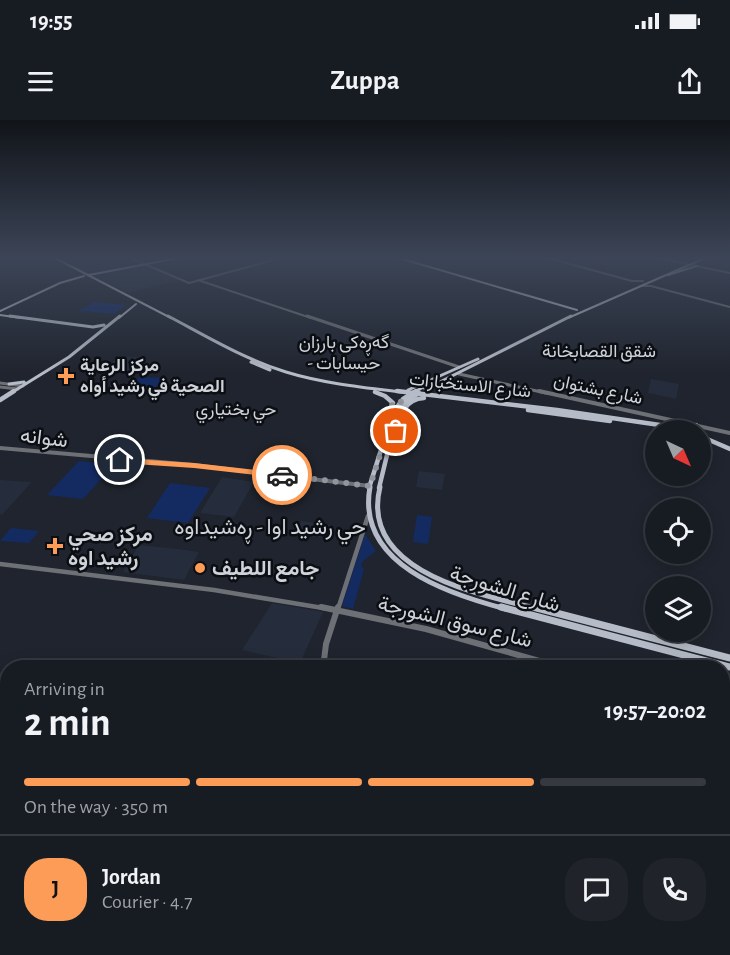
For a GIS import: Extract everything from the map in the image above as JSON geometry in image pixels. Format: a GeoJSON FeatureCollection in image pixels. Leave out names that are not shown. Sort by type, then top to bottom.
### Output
{"type":"FeatureCollection","features":[{"type":"Feature","properties":{"kind":"main road"},"geometry":{"type":"LineString","coordinates":[[0,313],[32,297]]}},
{"type":"Feature","properties":{"kind":"main road","name":"شارع الاستخبارات"},"geometry":{"type":"LineString","coordinates":[[125,297],[161,314]]}},
{"type":"Feature","properties":{"kind":"main road","name":"شارع الاستخبارات"},"geometry":{"type":"LineString","coordinates":[[127,297],[258,366],[284,373],[375,392],[547,410],[645,425]]}},
{"type":"Feature","properties":{"kind":"main road"},"geometry":{"type":"LineString","coordinates":[[537,297],[579,309]]}},
{"type":"Feature","properties":{"kind":"main road"},"geometry":{"type":"LineString","coordinates":[[389,390],[408,391],[613,297]]}},
{"type":"Feature","properties":{"kind":"main road"},"geometry":{"type":"LineString","coordinates":[[432,385],[459,374],[579,309],[604,298],[609,299]]}},
{"type":"Feature","properties":{"kind":"main road"},"geometry":{"type":"LineString","coordinates":[[0,399],[70,352],[135,303]]}},
{"type":"Feature","properties":{"kind":"main road"},"geometry":{"type":"LineString","coordinates":[[16,387],[69,357],[135,303]]}},
{"type":"Feature","properties":{"kind":"main road"},"geometry":{"type":"LineString","coordinates":[[0,313],[91,327],[104,325]]}},
{"type":"Feature","properties":{"kind":"main road"},"geometry":{"type":"LineString","coordinates":[[91,327],[96,332]]}},
{"type":"Feature","properties":{"kind":"main road"},"geometry":{"type":"LineString","coordinates":[[432,385],[488,357]]}},
{"type":"Feature","properties":{"kind":"main road"},"geometry":{"type":"LineString","coordinates":[[420,386],[426,389],[478,359]]}},
{"type":"Feature","properties":{"kind":"main road","name":"شارع الاستخبارات"},"geometry":{"type":"LineString","coordinates":[[284,373],[359,387],[645,422]]}},
{"type":"Feature","properties":{"kind":"main road"},"geometry":{"type":"LineString","coordinates":[[432,385],[434,393],[446,396]]}},
{"type":"Feature","properties":{"kind":"main road","name":"شارع الشورجة"},"geometry":{"type":"LineString","coordinates":[[432,385],[409,399],[395,413],[385,451],[370,486],[368,516],[374,532],[394,559],[430,583],[469,599],[703,660]]}},
{"type":"Feature","properties":{"kind":"main road"},"geometry":{"type":"LineString","coordinates":[[375,392],[385,396],[393,403],[402,402],[405,407]]}},
{"type":"Feature","properties":{"kind":"main road"},"geometry":{"type":"LineString","coordinates":[[385,451],[405,407],[413,399],[424,398]]}},
{"type":"Feature","properties":{"kind":"main road"},"geometry":{"type":"LineString","coordinates":[[393,403],[383,432],[385,451],[376,502],[378,516],[381,529],[397,551],[418,568],[440,580],[518,604],[730,658]]}},
{"type":"Feature","properties":{"kind":"main road"},"geometry":{"type":"LineString","coordinates":[[711,439],[730,447]]}},
{"type":"Feature","properties":{"kind":"main road"},"geometry":{"type":"LineString","coordinates":[[375,473],[382,474]]}},
{"type":"Feature","properties":{"kind":"main road"},"geometry":{"type":"LineString","coordinates":[[516,612],[518,604]]}},
{"type":"Feature","properties":{"kind":"street"},"geometry":{"type":"LineString","coordinates":[[254,297],[460,366]]}},
{"type":"Feature","properties":{"kind":"street"},"geometry":{"type":"LineString","coordinates":[[690,297],[730,308]]}},
{"type":"Feature","properties":{"kind":"street","name":"شارع بشتوان"},"geometry":{"type":"LineString","coordinates":[[459,374],[660,420]]}},
{"type":"Feature","properties":{"kind":"street"},"geometry":{"type":"LineString","coordinates":[[0,385],[16,387]]}},
{"type":"Feature","properties":{"kind":"street","name":"شارع بشتوان"},"geometry":{"type":"LineString","coordinates":[[711,430],[730,433]]}},
{"type":"Feature","properties":{"kind":"street","name":"شوانە"},"geometry":{"type":"LineString","coordinates":[[0,448],[194,465],[370,486]]}},
{"type":"Feature","properties":{"kind":"street"},"geometry":{"type":"LineString","coordinates":[[324,660],[326,644],[368,516]]}},
{"type":"Feature","properties":{"kind":"street"},"geometry":{"type":"LineString","coordinates":[[362,531],[368,528],[374,532]]}},
{"type":"Feature","properties":{"kind":"street","name":"شارع سوق الشورجة"},"geometry":{"type":"LineString","coordinates":[[0,564],[201,586],[337,610],[479,642],[538,660]]}},
{"type":"Feature","properties":{"kind":"shaded area"},"geometry":{"type":"Polygon","coordinates":[[[94,302],[126,305],[115,314],[78,311],[94,302]]]}},
{"type":"Feature","properties":{"kind":"shaded area"},"geometry":{"type":"Polygon","coordinates":[[[119,356],[146,358],[132,373],[104,371],[119,356]]]}},
{"type":"Feature","properties":{"kind":"shaded area"},"geometry":{"type":"Polygon","coordinates":[[[139,377],[163,378],[150,394],[124,393],[139,377]]]}},
{"type":"Feature","properties":{"kind":"shaded area"},"geometry":{"type":"Polygon","coordinates":[[[651,379],[679,384],[676,399],[648,393],[651,379]]]}},
{"type":"Feature","properties":{"kind":"shaded area"},"geometry":{"type":"Polygon","coordinates":[[[79,461],[114,465],[83,499],[47,495],[79,461]]]}},
{"type":"Feature","properties":{"kind":"shaded area"},"geometry":{"type":"Polygon","coordinates":[[[419,471],[445,474],[442,490],[416,487],[419,471]]]}},
{"type":"Feature","properties":{"kind":"shaded area"},"geometry":{"type":"Polygon","coordinates":[[[222,477],[254,482],[234,517],[200,513],[222,477]]]}},
{"type":"Feature","properties":{"kind":"shaded area"},"geometry":{"type":"Polygon","coordinates":[[[0,480],[32,482],[2,515],[0,514],[0,480]]]}},
{"type":"Feature","properties":{"kind":"shaded area"},"geometry":{"type":"Polygon","coordinates":[[[170,483],[210,488],[188,523],[147,518],[170,483]]]}},
{"type":"Feature","properties":{"kind":"shaded area"},"geometry":{"type":"Polygon","coordinates":[[[417,515],[432,517],[428,544],[413,542],[417,515]]]}},
{"type":"Feature","properties":{"kind":"shaded area"},"geometry":{"type":"Polygon","coordinates":[[[301,521],[331,525],[326,538],[295,535],[301,521]]]}},
{"type":"Feature","properties":{"kind":"shaded area"},"geometry":{"type":"Polygon","coordinates":[[[11,528],[39,531],[29,543],[0,541],[11,528]]]}},
{"type":"Feature","properties":{"kind":"shaded area"},"geometry":{"type":"Polygon","coordinates":[[[365,534],[376,551],[363,561],[361,566],[364,569],[353,609],[342,606],[365,534]]]}},
{"type":"Feature","properties":{"kind":"shaded area"},"geometry":{"type":"Polygon","coordinates":[[[139,545],[199,552],[184,580],[123,572],[139,545]]]}},
{"type":"Feature","properties":{"kind":"shaded area"},"geometry":{"type":"Polygon","coordinates":[[[272,603],[323,612],[301,660],[287,660],[242,650],[272,603]]]}},
{"type":"Feature","properties":{"kind":"way so far"},"geometry":{"type":"LineString","coordinates":[[282,475],[370,486],[382,449],[383,432],[388,414],[393,403],[400,401],[405,405],[396,431]]}},
{"type":"Feature","properties":{"kind":"place","name":"مركز الرعاية الصحية في رشيد أواه"},"geometry":{"type":"Point","coordinates":[66,376]}},
{"type":"Feature","properties":{"kind":"place","name":"مركز صحي رشيد اوه"},"geometry":{"type":"Point","coordinates":[55,546]}},
{"type":"Feature","properties":{"kind":"place","name":"جامع اللطيف"},"geometry":{"type":"Point","coordinates":[200,568]}},
{"type":"Feature","properties":{"kind":"district","name":"شقق القصابخانة"},"geometry":{"type":"Point","coordinates":[599,352]}},
{"type":"Feature","properties":{"kind":"district","name":"گەڕەکی بارزان - حیسابات"},"geometry":{"type":"Point","coordinates":[344,353]}},
{"type":"Feature","properties":{"kind":"district","name":"حي بختياري"},"geometry":{"type":"Point","coordinates":[236,410]}},
{"type":"Feature","properties":{"kind":"district","name":"حي رشيد اوا - ڕەشیداوە"},"geometry":{"type":"Point","coordinates":[270,527]}},
{"type":"Feature","properties":{"kind":"route"},"geometry":{"type":"LineString","coordinates":[[120,460],[194,465],[282,475]]}}]}
